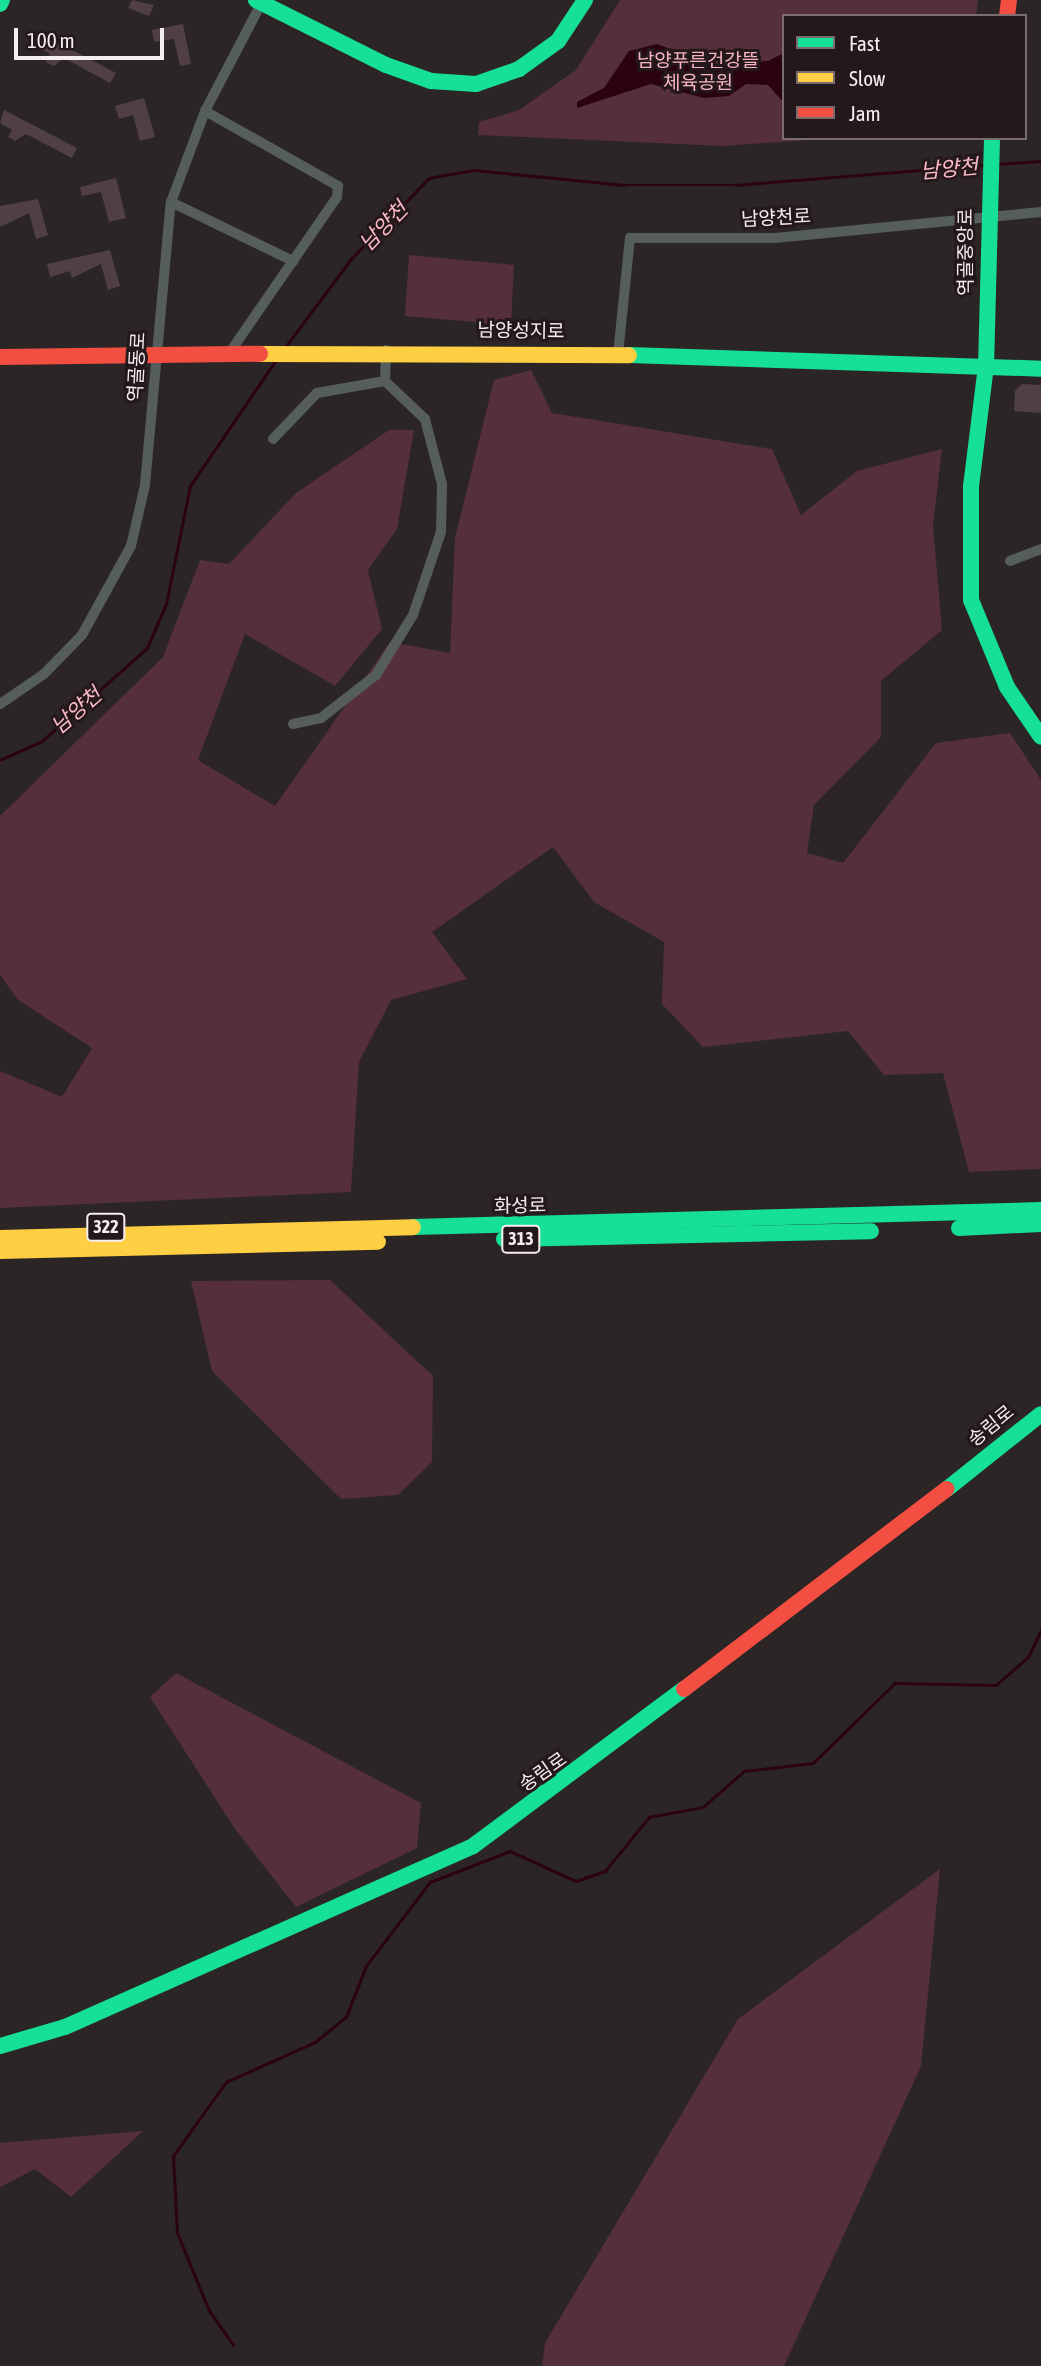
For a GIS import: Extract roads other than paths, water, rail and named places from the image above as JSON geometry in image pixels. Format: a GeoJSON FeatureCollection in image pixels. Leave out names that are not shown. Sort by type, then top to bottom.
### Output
{"type":"FeatureCollection","features":[{"type":"Feature","properties":{"kind":"main road"},"geometry":{"type":"LineString","coordinates":[[261,1],[386,65],[431,81],[476,84],[519,69],[558,41],[584,0]]}},
{"type":"Feature","properties":{"kind":"main road","name":"역골중앙로"},"geometry":{"type":"LineString","coordinates":[[992,140],[987,209],[986,366],[971,487],[971,600],[1007,687],[1041,737]]}},
{"type":"Feature","properties":{"kind":"main road","name":"남양성지로"},"geometry":{"type":"LineString","coordinates":[[0,357],[386,350],[618,354],[1041,369]]}},
{"type":"Feature","properties":{"kind":"main road","name":"화성로"},"geometry":{"type":"LineString","coordinates":[[0,1238],[1041,1210]]}},
{"type":"Feature","properties":{"kind":"main road","name":"화성로"},"geometry":{"type":"LineString","coordinates":[[0,1251],[1041,1224]]}},
{"type":"Feature","properties":{"kind":"main road","name":"322"},"geometry":{"type":"LineString","coordinates":[[0,1227],[132,1226],[211,1234]]}},
{"type":"Feature","properties":{"kind":"main road","name":"송림로"},"geometry":{"type":"LineString","coordinates":[[0,2046],[65,2027],[473,1846],[841,1573],[1041,1413]]}},
{"type":"Feature","properties":{"kind":"street","name":"역골동로"},"geometry":{"type":"LineString","coordinates":[[0,704],[71,648],[125,563],[143,499],[171,202],[205,111],[261,1]]}},
{"type":"Feature","properties":{"kind":"street"},"geometry":{"type":"LineString","coordinates":[[205,111],[338,186],[337,197],[230,352]]}},
{"type":"Feature","properties":{"kind":"street"},"geometry":{"type":"LineString","coordinates":[[171,202],[293,261]]}},
{"type":"Feature","properties":{"kind":"street","name":"남양천로"},"geometry":{"type":"LineString","coordinates":[[618,354],[630,237],[775,238],[987,209],[1041,212]]}},
{"type":"Feature","properties":{"kind":"street"},"geometry":{"type":"LineString","coordinates":[[293,724],[321,718],[376,675],[413,615],[441,532],[442,484],[425,419],[385,381],[386,350]]}},
{"type":"Feature","properties":{"kind":"street"},"geometry":{"type":"LineString","coordinates":[[273,439],[317,393],[385,381]]}},
{"type":"Feature","properties":{"kind":"street"},"geometry":{"type":"LineString","coordinates":[[1010,561],[1041,549]]}},
{"type":"Feature","properties":{"kind":"waterway","name":"남양천"},"geometry":{"type":"LineString","coordinates":[[996,164],[1041,161]]}},
{"type":"Feature","properties":{"kind":"waterway","name":"남양천"},"geometry":{"type":"LineString","coordinates":[[286,346],[351,259],[429,178],[474,170],[624,185],[735,185],[986,165]]}},
{"type":"Feature","properties":{"kind":"waterway","name":"남양천"},"geometry":{"type":"LineString","coordinates":[[0,760],[42,741],[147,648],[166,604],[190,486],[276,360]]}},
{"type":"Feature","properties":{"kind":"waterway"},"geometry":{"type":"LineString","coordinates":[[233,2345],[209,2311],[177,2233],[173,2156],[226,2082],[315,2042],[346,2017],[366,1966],[430,1882],[510,1851],[576,1881],[605,1871],[649,1817],[703,1807],[744,1771],[813,1763],[895,1683],[996,1685],[1028,1657],[1041,1630]]}},
{"type":"Feature","properties":{"kind":"park label","name":"남양푸른건강뜰 체육공원"},"geometry":{"type":"Point","coordinates":[698,72]}}]}
